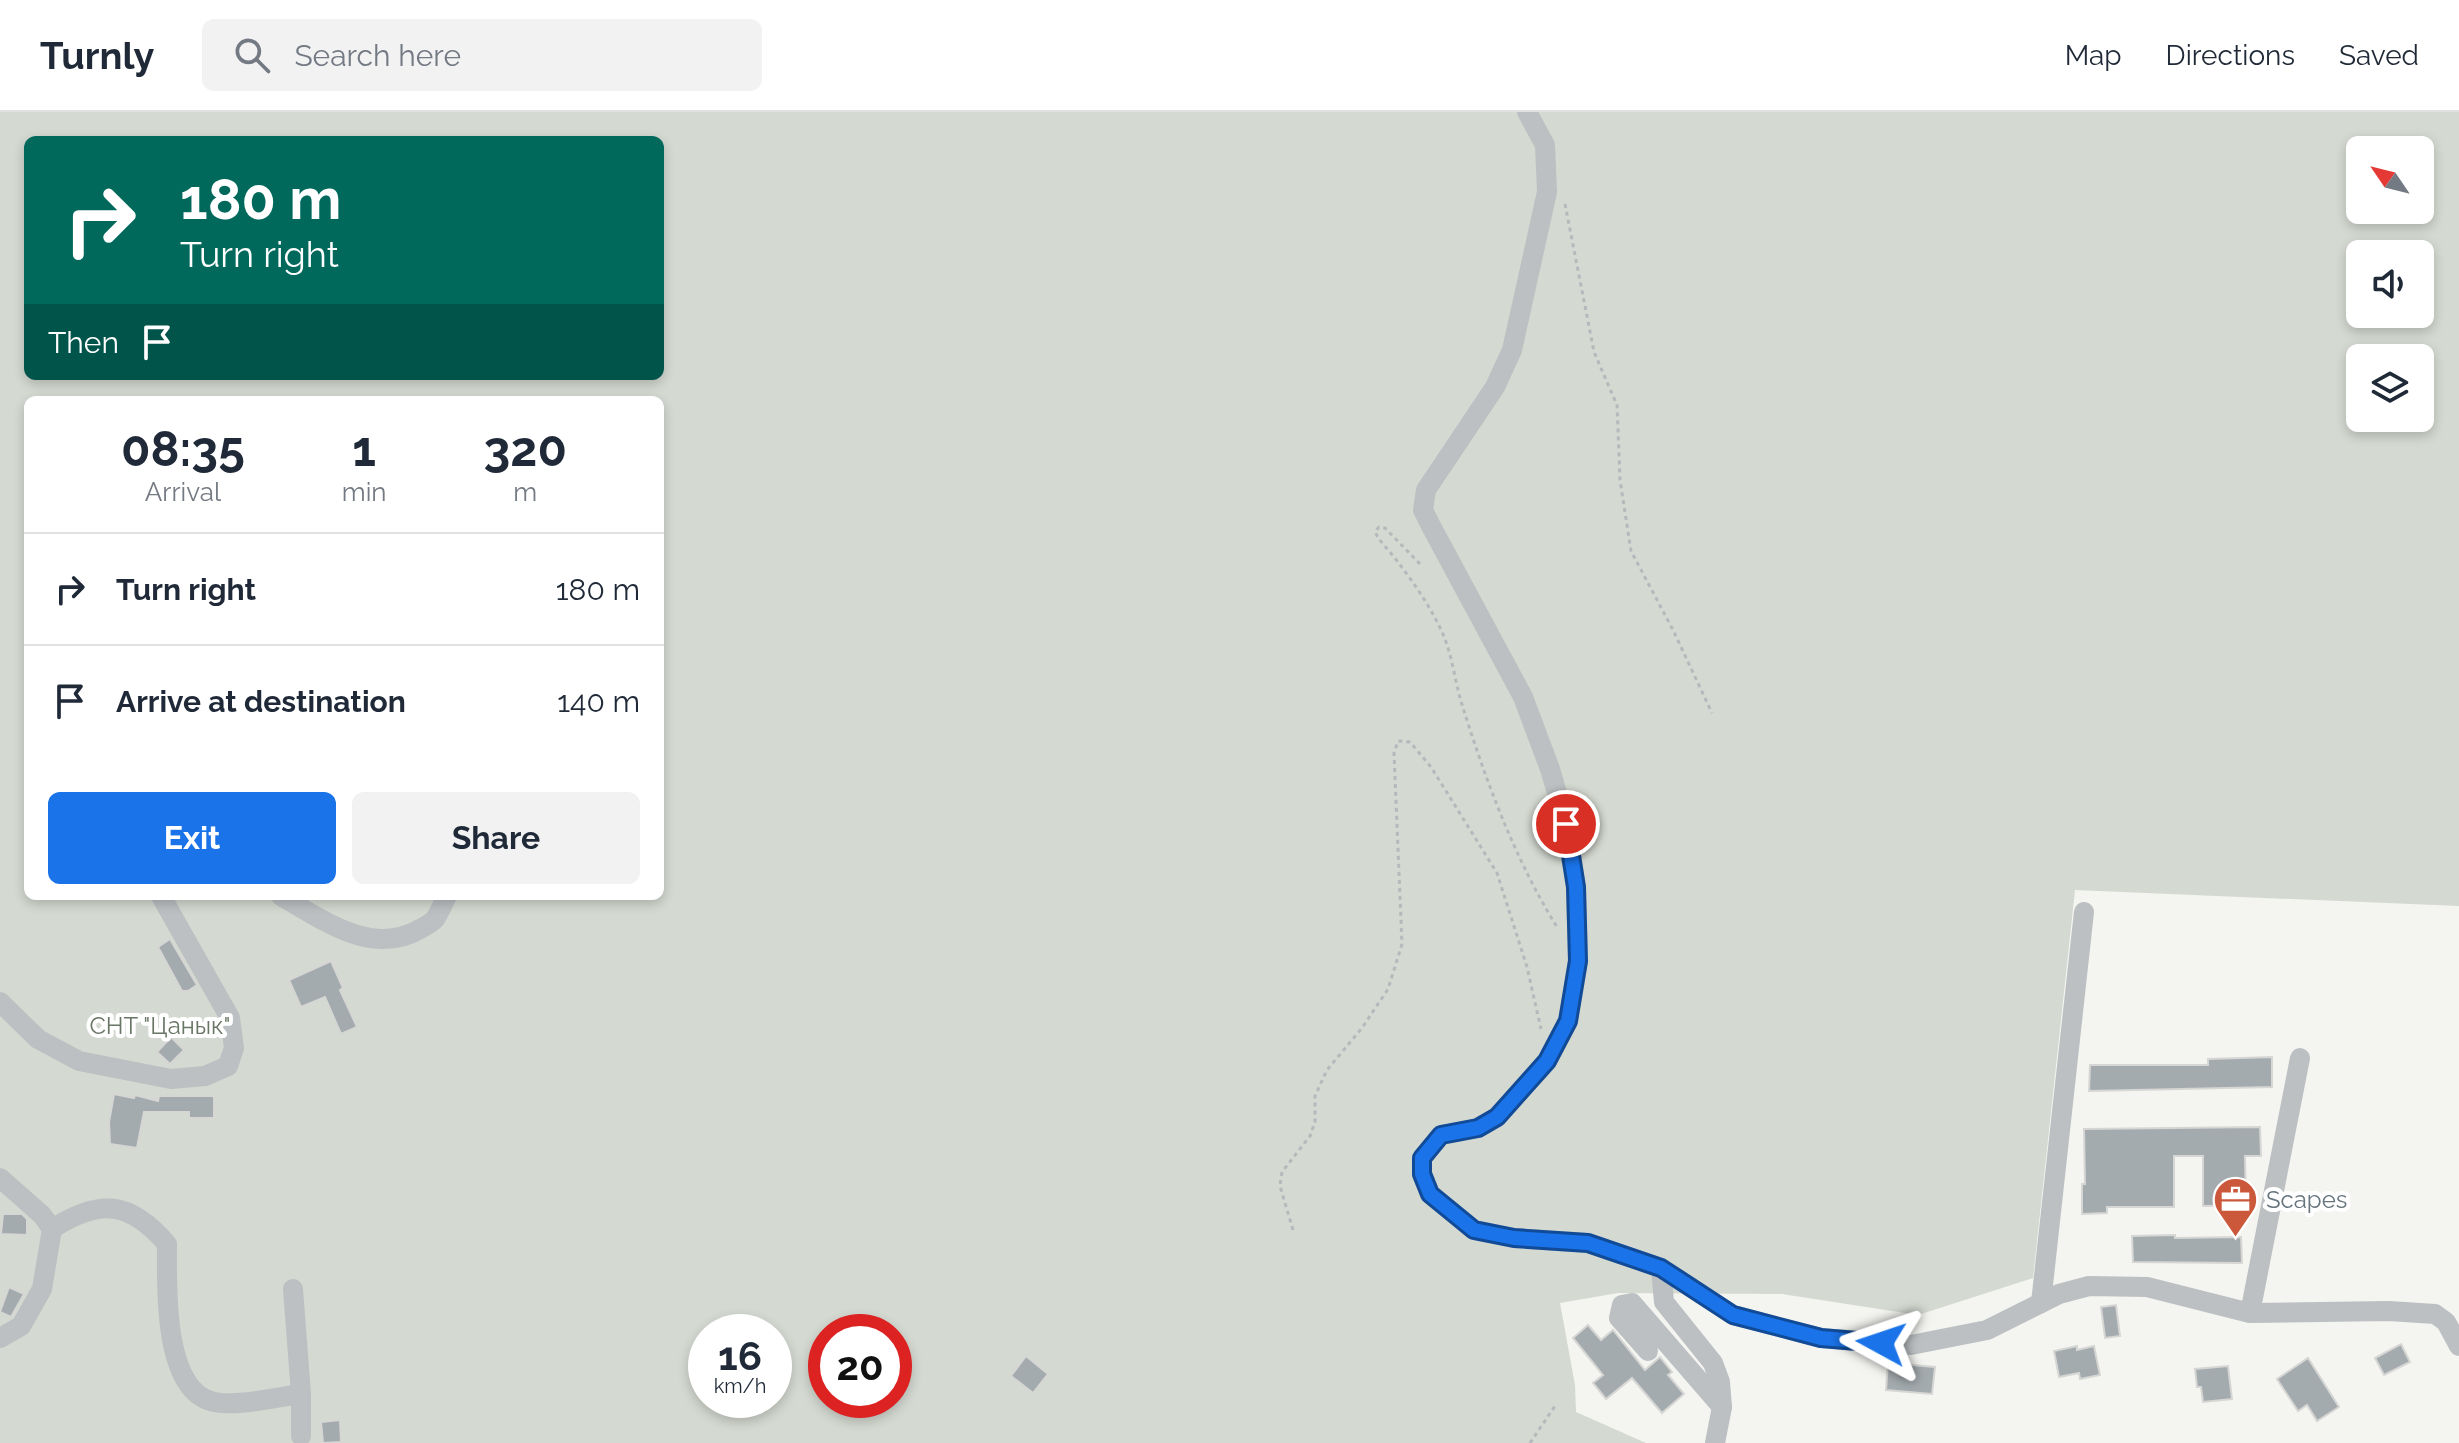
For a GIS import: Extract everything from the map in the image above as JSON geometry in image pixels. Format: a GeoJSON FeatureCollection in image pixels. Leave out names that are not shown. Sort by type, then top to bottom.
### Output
{"type":"FeatureCollection","features":[{"type":"Feature","properties":{"kind":"street"},"geometry":{"type":"LineString","coordinates":[[1527,112],[1545,145],[1547,192],[1512,350],[1495,387],[1426,490],[1423,510],[1523,697],[1550,769],[1566,824],[1576,887],[1578,961],[1568,1021],[1547,1061],[1497,1117],[1478,1128],[1441,1135],[1422,1158],[1422,1174],[1430,1194],[1474,1230],[1514,1238],[1588,1243],[1661,1268],[1733,1315],[1821,1338],[1911,1345],[1987,1330],[2059,1294],[2089,1286],[2147,1287],[2250,1313],[2389,1311],[2435,1314],[2446,1322],[2459,1346]]}},
{"type":"Feature","properties":{"kind":"street"},"geometry":{"type":"LineString","coordinates":[[0,1002],[38,1039],[79,1061],[171,1079],[205,1076],[228,1066],[234,1048],[230,1018],[163,900]]}},
{"type":"Feature","properties":{"kind":"street"},"geometry":{"type":"LineString","coordinates":[[288,900],[328,923],[367,939],[387,941],[407,937],[434,921],[445,900]]}},
{"type":"Feature","properties":{"kind":"street"},"geometry":{"type":"LineString","coordinates":[[2041,1303],[2084,912]]}},
{"type":"Feature","properties":{"kind":"street"},"geometry":{"type":"LineString","coordinates":[[2250,1313],[2300,1058]]}},
{"type":"Feature","properties":{"kind":"street"},"geometry":{"type":"LineString","coordinates":[[0,1178],[42,1215],[52,1229],[42,1289],[21,1326],[0,1338]]}},
{"type":"Feature","properties":{"kind":"street"},"geometry":{"type":"LineString","coordinates":[[52,1229],[70,1217],[102,1207],[125,1210],[149,1223],[167,1244],[173,1348],[183,1374],[200,1397],[216,1403],[301,1394]]}},
{"type":"Feature","properties":{"kind":"street"},"geometry":{"type":"LineString","coordinates":[[1661,1268],[1664,1302],[1713,1363],[1720,1382],[1722,1407],[1715,1443]]}},
{"type":"Feature","properties":{"kind":"street"},"geometry":{"type":"LineString","coordinates":[[293,1289],[301,1436]]}},
{"type":"Feature","properties":{"kind":"street"},"geometry":{"type":"LineString","coordinates":[[1648,1351],[1619,1318],[1619,1309],[1627,1303],[1632,1303],[1722,1407]]}},
{"type":"Feature","properties":{"kind":"path"},"geometry":{"type":"LineString","coordinates":[[1562,195],[1594,352],[1617,405],[1620,480],[1631,551],[1712,713]]}},
{"type":"Feature","properties":{"kind":"path"},"geometry":{"type":"LineString","coordinates":[[1420,564],[1385,528],[1379,527],[1375,532],[1380,541],[1416,588],[1444,639],[1492,788],[1532,886],[1578,961]]}},
{"type":"Feature","properties":{"kind":"path"},"geometry":{"type":"LineString","coordinates":[[1293,1230],[1280,1186],[1282,1172],[1310,1136],[1315,1122],[1315,1096],[1327,1070],[1362,1028],[1388,989],[1402,944],[1394,753],[1398,741],[1410,742],[1431,767],[1497,873],[1527,967],[1547,1061]]}},
{"type":"Feature","properties":{"kind":"path"},"geometry":{"type":"LineString","coordinates":[[1530,1443],[1555,1406]]}},
{"type":"Feature","properties":{"kind":"green space","name":"СНТ \"Цанык\""},"geometry":{"type":"Polygon","coordinates":[[[0,112],[2459,112],[2459,906],[2075,890],[2033,1278],[1918,1315],[1782,1294],[1618,1293],[1560,1303],[1575,1385],[1576,1412],[1646,1443],[0,1443],[0,112]]]}},
{"type":"Feature","properties":{"kind":"building"},"geometry":{"type":"Polygon","coordinates":[[[170,939],[197,985],[188,991],[182,991],[158,947],[170,939]]]}},
{"type":"Feature","properties":{"kind":"building"},"geometry":{"type":"Polygon","coordinates":[[[331,961],[357,1027],[341,1034],[325,997],[301,1007],[289,980],[331,961]]]}},
{"type":"Feature","properties":{"kind":"building"},"geometry":{"type":"Polygon","coordinates":[[[171,1037],[184,1050],[170,1064],[157,1052],[171,1037]]]}},
{"type":"Feature","properties":{"kind":"building"},"geometry":{"type":"Polygon","coordinates":[[[2272,1057],[2272,1087],[2089,1091],[2090,1065],[2208,1065],[2208,1059],[2272,1057]]]}},
{"type":"Feature","properties":{"kind":"building"},"geometry":{"type":"Polygon","coordinates":[[[114,1094],[158,1101],[159,1096],[214,1096],[214,1118],[189,1118],[189,1112],[144,1112],[137,1148],[110,1144],[109,1122],[114,1094]]]}},
{"type":"Feature","properties":{"kind":"building"},"geometry":{"type":"Polygon","coordinates":[[[2260,1127],[2261,1156],[2245,1156],[2246,1205],[2203,1206],[2203,1156],[2174,1156],[2174,1207],[2107,1207],[2107,1213],[2082,1214],[2084,1129],[2260,1127]]]}},
{"type":"Feature","properties":{"kind":"building"},"geometry":{"type":"Polygon","coordinates":[[[3,1214],[22,1214],[27,1219],[27,1235],[1,1234],[3,1214]]]}},
{"type":"Feature","properties":{"kind":"building"},"geometry":{"type":"Polygon","coordinates":[[[2175,1235],[2175,1238],[2241,1237],[2242,1263],[2133,1262],[2132,1236],[2175,1235]]]}},
{"type":"Feature","properties":{"kind":"building"},"geometry":{"type":"Polygon","coordinates":[[[9,1287],[24,1294],[11,1317],[0,1312],[9,1287]]]}},
{"type":"Feature","properties":{"kind":"building"},"geometry":{"type":"Polygon","coordinates":[[[2116,1305],[2120,1336],[2105,1338],[2101,1307],[2116,1305]]]}},
{"type":"Feature","properties":{"kind":"building"},"geometry":{"type":"Polygon","coordinates":[[[1588,1325],[1601,1340],[1613,1330],[1645,1370],[1660,1357],[1672,1372],[1668,1375],[1684,1394],[1662,1413],[1632,1378],[1606,1399],[1593,1383],[1603,1375],[1573,1338],[1588,1325]]]}},
{"type":"Feature","properties":{"kind":"building"},"geometry":{"type":"Polygon","coordinates":[[[2401,1344],[2410,1362],[2384,1375],[2375,1358],[2401,1344]]]}},
{"type":"Feature","properties":{"kind":"building"},"geometry":{"type":"Polygon","coordinates":[[[2077,1346],[2077,1350],[2094,1346],[2100,1375],[2080,1379],[2079,1373],[2059,1377],[2054,1351],[2077,1346]]]}},
{"type":"Feature","properties":{"kind":"building"},"geometry":{"type":"Polygon","coordinates":[[[1026,1356],[1048,1374],[1033,1393],[1011,1376],[1026,1356]]]}},
{"type":"Feature","properties":{"kind":"building"},"geometry":{"type":"Polygon","coordinates":[[[2308,1358],[2339,1407],[2317,1421],[2307,1405],[2298,1411],[2277,1379],[2308,1358]]]}},
{"type":"Feature","properties":{"kind":"building"},"geometry":{"type":"Polygon","coordinates":[[[1888,1363],[1935,1367],[1932,1394],[1886,1390],[1888,1363]]]}},
{"type":"Feature","properties":{"kind":"building"},"geometry":{"type":"Polygon","coordinates":[[[2228,1366],[2232,1399],[2203,1402],[2195,1369],[2228,1366]]]}},
{"type":"Feature","properties":{"kind":"building"},"geometry":{"type":"Polygon","coordinates":[[[340,1420],[341,1442],[323,1443],[321,1422],[340,1420]]]}},
{"type":"Feature","properties":{"kind":"place","name":"Scapes"},"geometry":{"type":"Point","coordinates":[2235,1238]}},
{"type":"Feature","properties":{"kind":"route"},"geometry":{"type":"LineString","coordinates":[[1566,824],[1576,887],[1578,961],[1568,1021],[1547,1061],[1497,1117],[1478,1128],[1441,1135],[1422,1158],[1422,1174],[1430,1194],[1474,1230],[1514,1238],[1588,1243],[1661,1268],[1733,1315],[1821,1338],[1881,1343]]}}]}
